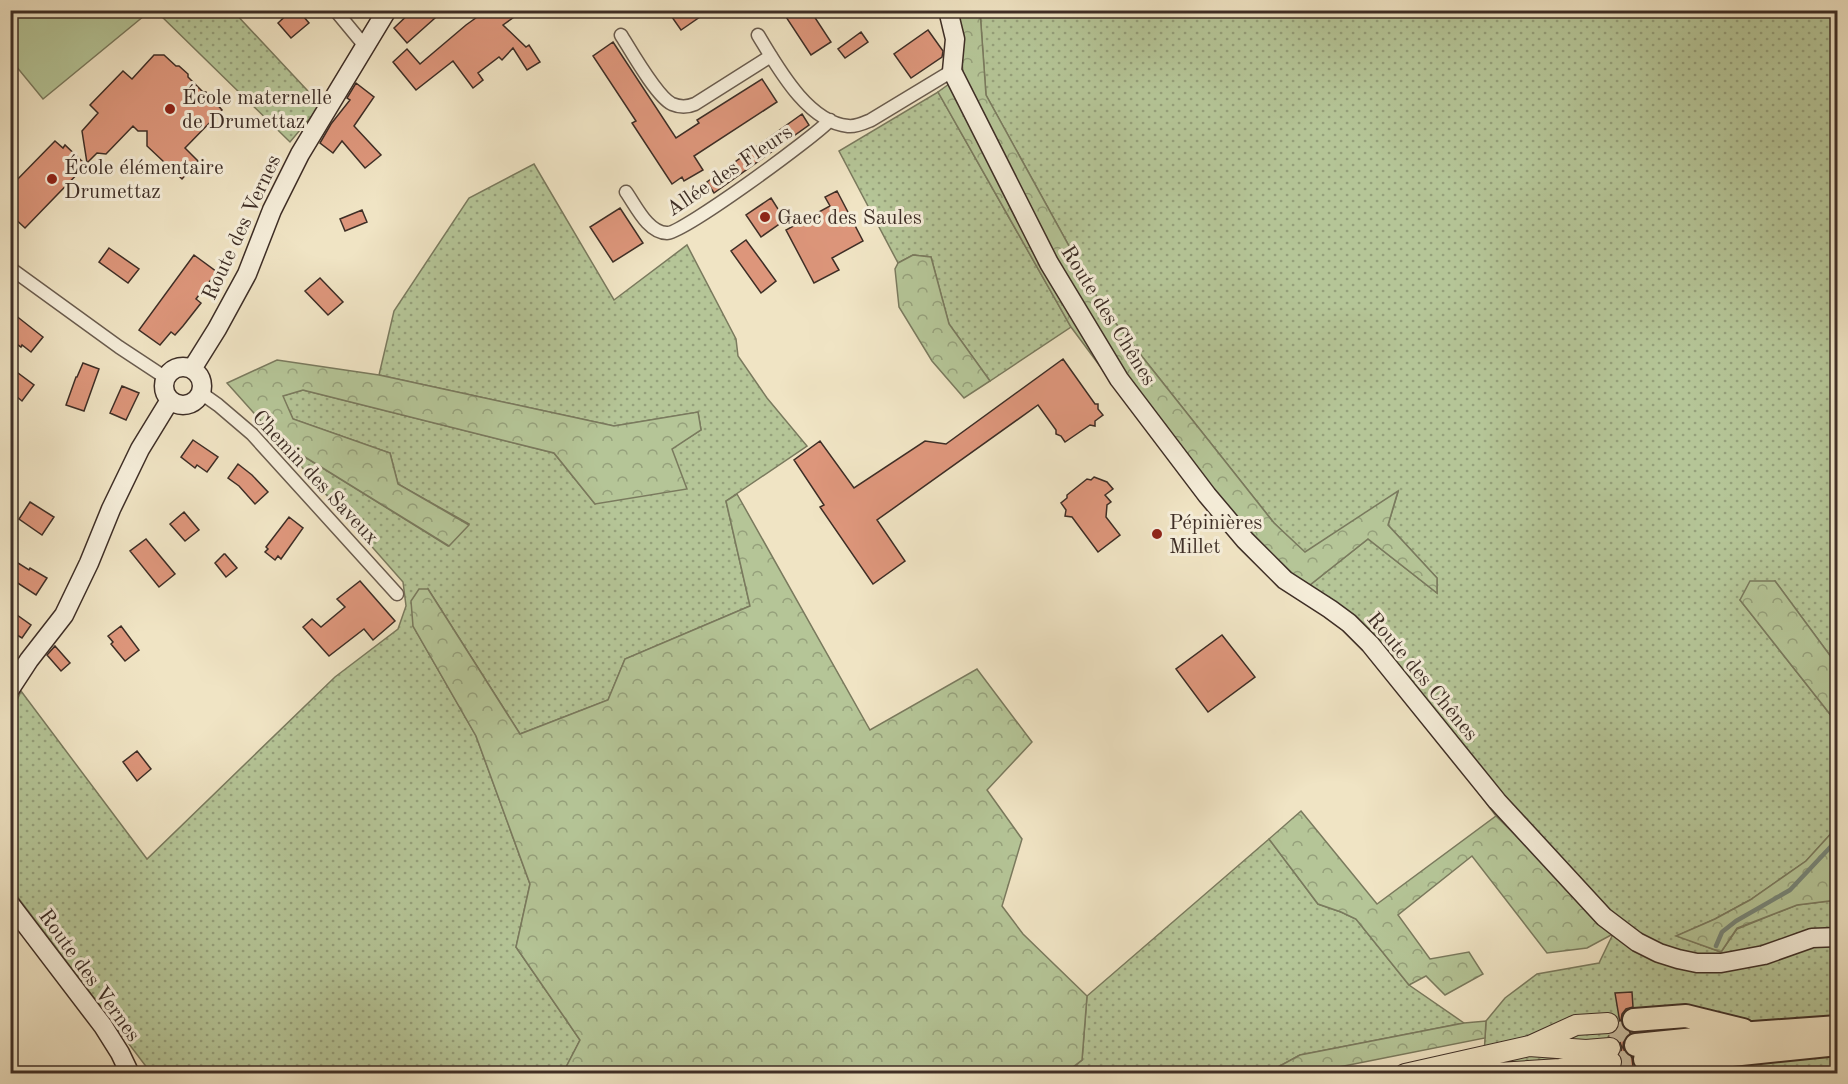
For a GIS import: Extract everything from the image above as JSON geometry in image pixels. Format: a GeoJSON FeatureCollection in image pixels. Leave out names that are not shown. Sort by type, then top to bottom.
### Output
{"type":"FeatureCollection","features":[{"type":"Feature","properties":{"kind":"highway"},"geometry":{"type":"LineString","coordinates":[[1831,1027],[1753,1032],[1686,1016],[1636,1045],[1722,1056],[1838,1046]]}},
{"type":"Feature","properties":{"kind":"main road"},"geometry":{"type":"LineString","coordinates":[[1405,1074],[1529,1046],[1576,1025],[1610,1048]]}},
{"type":"Feature","properties":{"kind":"main road"},"geometry":{"type":"LineString","coordinates":[[1482,1074],[1560,1069],[1610,1048]]}},
{"type":"Feature","properties":{"kind":"street"},"geometry":{"type":"LineString","coordinates":[[335,10],[364,45],[387,10]]}},
{"type":"Feature","properties":{"kind":"street"},"geometry":{"type":"LineString","coordinates":[[758,35],[798,95],[830,120],[848,126],[858,125],[871,120],[952,71],[956,39],[948,10]]}},
{"type":"Feature","properties":{"kind":"street"},"geometry":{"type":"LineString","coordinates":[[621,35],[662,95],[672,104],[684,106],[695,104],[771,56]]}},
{"type":"Feature","properties":{"kind":"street","name":"Route des Vernes"},"geometry":{"type":"LineString","coordinates":[[192,369],[268,237],[306,156],[312,136],[364,45]]}},
{"type":"Feature","properties":{"kind":"street","name":"Route des Chênes"},"geometry":{"type":"LineString","coordinates":[[952,71],[1055,273],[1119,379],[1207,495],[1245,540],[1285,580],[1349,623],[1370,644],[1497,801],[1604,917],[1637,942],[1659,952],[1697,963],[1744,960],[1812,938],[1838,937]]}},
{"type":"Feature","properties":{"kind":"street","name":"Allée des Fleurs"},"geometry":{"type":"LineString","coordinates":[[626,192],[651,226],[661,232],[673,233],[812,137],[830,120]]}},
{"type":"Feature","properties":{"kind":"street"},"geometry":{"type":"LineString","coordinates":[[10,268],[166,378]]}},
{"type":"Feature","properties":{"kind":"street"},"geometry":{"type":"LineString","coordinates":[[180,367],[192,369],[202,382],[198,398],[187,405],[170,400],[164,389],[166,378],[174,369],[180,367]]}},
{"type":"Feature","properties":{"kind":"street","name":"Chemin des Saveux"},"geometry":{"type":"LineString","coordinates":[[201,393],[259,441],[397,594]]}},
{"type":"Feature","properties":{"kind":"street"},"geometry":{"type":"LineString","coordinates":[[10,689],[64,615],[140,449],[170,400]]}},
{"type":"Feature","properties":{"kind":"street","name":"Route des Vernes"},"geometry":{"type":"LineString","coordinates":[[10,904],[103,1026],[130,1074]]}},
{"type":"Feature","properties":{"kind":"green space"},"geometry":{"type":"Polygon","coordinates":[[[10,11],[150,11],[43,99],[11,60],[10,11]]]}},
{"type":"Feature","properties":{"kind":"green space"},"geometry":{"type":"Polygon","coordinates":[[[156,11],[233,11],[321,105],[290,142],[156,11]]]}},
{"type":"Feature","properties":{"kind":"green space"},"geometry":{"type":"Polygon","coordinates":[[[956,11],[980,11],[986,95],[1102,306],[1274,523],[1305,552],[1398,491],[1388,525],[1437,578],[1437,593],[1368,539],[1296,596],[1275,582],[1200,501],[1071,327],[938,92],[963,74],[959,15],[956,11]]]}},
{"type":"Feature","properties":{"kind":"green space"},"geometry":{"type":"Polygon","coordinates":[[[980,11],[1837,11],[1837,665],[1775,581],[1740,600],[1837,723],[1837,827],[1806,861],[1750,900],[1677,936],[1721,952],[1737,929],[1797,905],[1837,900],[1837,1073],[1483,1073],[1486,1021],[1505,998],[1537,974],[1599,963],[1613,934],[1496,816],[1420,716],[1345,628],[1296,596],[1368,539],[1437,593],[1437,578],[1388,525],[1398,492],[1305,553],[1274,523],[1102,306],[986,95],[980,11]]]}},
{"type":"Feature","properties":{"kind":"green space"},"geometry":{"type":"Polygon","coordinates":[[[938,92],[1071,327],[990,381],[949,324],[931,257],[913,255],[898,263],[839,151],[938,92]]]}},
{"type":"Feature","properties":{"kind":"green space"},"geometry":{"type":"Polygon","coordinates":[[[534,164],[614,300],[687,245],[736,339],[738,356],[767,398],[807,446],[726,501],[750,606],[625,659],[608,700],[520,734],[428,589],[413,626],[476,736],[530,884],[516,947],[580,1040],[563,1073],[151,1073],[16,895],[11,880],[13,823],[10,817],[11,714],[21,691],[147,859],[335,677],[398,629],[406,606],[403,582],[279,441],[448,546],[469,524],[398,484],[390,453],[293,419],[282,396],[303,390],[554,453],[595,504],[672,448],[701,430],[698,412],[614,426],[379,375],[394,311],[469,198],[534,164]]]}},
{"type":"Feature","properties":{"kind":"green space"},"geometry":{"type":"Polygon","coordinates":[[[913,255],[931,257],[949,324],[990,381],[964,398],[932,361],[899,307],[895,269],[898,263],[913,255]]]}},
{"type":"Feature","properties":{"kind":"green space"},"geometry":{"type":"Polygon","coordinates":[[[277,360],[379,375],[614,426],[698,412],[701,430],[672,449],[687,489],[595,504],[554,453],[303,390],[283,396],[293,419],[390,453],[398,484],[469,525],[449,546],[279,441],[227,383],[277,360]]]}},
{"type":"Feature","properties":{"kind":"green space"},"geometry":{"type":"Polygon","coordinates":[[[737,494],[870,730],[977,669],[1032,742],[987,790],[1022,839],[1002,906],[1023,934],[1087,996],[1082,1060],[1065,1073],[563,1073],[580,1040],[516,947],[530,884],[476,736],[413,626],[411,601],[419,589],[428,589],[520,734],[608,700],[625,659],[750,606],[726,501],[737,494]]]}},
{"type":"Feature","properties":{"kind":"green space"},"geometry":{"type":"Polygon","coordinates":[[[1750,581],[1775,581],[1837,665],[1837,723],[1740,600],[1750,581]]]}},
{"type":"Feature","properties":{"kind":"green space"},"geometry":{"type":"Polygon","coordinates":[[[1301,811],[1377,904],[1496,816],[1613,934],[1587,948],[1547,953],[1472,856],[1398,915],[1430,959],[1469,952],[1483,974],[1445,995],[1426,976],[1409,985],[1356,919],[1318,904],[1269,839],[1301,811]]]}},
{"type":"Feature","properties":{"kind":"green space"},"geometry":{"type":"Polygon","coordinates":[[[1837,827],[1837,900],[1797,905],[1737,928],[1721,952],[1676,936],[1750,900],[1806,861],[1837,827]]]}},
{"type":"Feature","properties":{"kind":"green space"},"geometry":{"type":"Polygon","coordinates":[[[1269,839],[1318,904],[1356,919],[1409,985],[1464,1023],[1300,1055],[1267,1073],[1065,1074],[1082,1060],[1087,996],[1269,839]]]}},
{"type":"Feature","properties":{"kind":"green space"},"geometry":{"type":"Polygon","coordinates":[[[1486,1021],[1485,1038],[1329,1069],[1319,1073],[1267,1073],[1300,1055],[1464,1023],[1486,1021]]]}},
{"type":"Feature","properties":{"kind":"building"},"geometry":{"type":"Polygon","coordinates":[[[292,10],[298,10],[309,23],[291,38],[278,23],[292,10]]]}},
{"type":"Feature","properties":{"kind":"building"},"geometry":{"type":"Polygon","coordinates":[[[413,10],[444,10],[407,43],[394,28],[413,10]]]}},
{"type":"Feature","properties":{"kind":"building"},"geometry":{"type":"Polygon","coordinates":[[[487,10],[524,10],[503,25],[526,47],[529,45],[540,62],[527,70],[513,48],[502,60],[499,57],[478,73],[483,80],[473,88],[453,61],[416,90],[393,62],[407,49],[420,64],[487,10]]]}},
{"type":"Feature","properties":{"kind":"building"},"geometry":{"type":"Polygon","coordinates":[[[667,10],[710,10],[681,30],[667,10]]]}},
{"type":"Feature","properties":{"kind":"building"},"geometry":{"type":"Polygon","coordinates":[[[795,10],[810,10],[831,42],[811,55],[786,17],[795,10]]]}},
{"type":"Feature","properties":{"kind":"building"},"geometry":{"type":"Polygon","coordinates":[[[928,30],[943,51],[942,57],[911,78],[894,54],[928,30]]]}},
{"type":"Feature","properties":{"kind":"building"},"geometry":{"type":"Polygon","coordinates":[[[861,32],[868,42],[845,58],[838,49],[861,32]]]}},
{"type":"Feature","properties":{"kind":"building"},"geometry":{"type":"Polygon","coordinates":[[[613,42],[676,138],[699,123],[697,120],[762,79],[777,102],[694,156],[703,170],[684,181],[682,177],[672,184],[632,123],[636,121],[593,56],[613,42]]]}},
{"type":"Feature","properties":{"kind":"building"},"geometry":{"type":"Polygon","coordinates":[[[154,55],[164,55],[179,66],[222,110],[185,148],[198,161],[182,179],[147,146],[147,131],[138,131],[133,126],[106,154],[97,153],[87,163],[82,131],[98,113],[90,105],[123,71],[132,79],[154,55]]]}},
{"type":"Feature","properties":{"kind":"building"},"geometry":{"type":"Polygon","coordinates":[[[356,83],[374,97],[354,126],[381,155],[365,168],[342,141],[333,153],[320,143],[331,124],[350,100],[347,98],[356,83]]]}},
{"type":"Feature","properties":{"kind":"building"},"geometry":{"type":"Polygon","coordinates":[[[802,114],[809,125],[714,193],[707,182],[802,114]]]}},
{"type":"Feature","properties":{"kind":"building"},"geometry":{"type":"Polygon","coordinates":[[[55,141],[63,148],[65,145],[86,165],[25,228],[10,214],[10,187],[55,141]]]}},
{"type":"Feature","properties":{"kind":"building"},"geometry":{"type":"Polygon","coordinates":[[[837,191],[863,241],[832,258],[839,270],[814,283],[786,230],[830,206],[825,197],[837,191]]]}},
{"type":"Feature","properties":{"kind":"building","name":"Gaec des Saules"},"geometry":{"type":"Polygon","coordinates":[[[771,198],[785,220],[761,237],[746,215],[771,198]]]}},
{"type":"Feature","properties":{"kind":"building"},"geometry":{"type":"Polygon","coordinates":[[[620,208],[643,243],[613,262],[590,227],[620,208]]]}},
{"type":"Feature","properties":{"kind":"building"},"geometry":{"type":"Polygon","coordinates":[[[362,210],[367,222],[345,231],[340,219],[362,210]]]}},
{"type":"Feature","properties":{"kind":"building"},"geometry":{"type":"Polygon","coordinates":[[[746,240],[776,281],[761,293],[731,251],[746,240]]]}},
{"type":"Feature","properties":{"kind":"building"},"geometry":{"type":"Polygon","coordinates":[[[109,248],[139,269],[128,283],[99,262],[109,248]]]}},
{"type":"Feature","properties":{"kind":"building"},"geometry":{"type":"Polygon","coordinates":[[[194,255],[217,272],[196,299],[201,303],[175,335],[171,332],[160,345],[139,330],[194,255]]]}},
{"type":"Feature","properties":{"kind":"building"},"geometry":{"type":"Polygon","coordinates":[[[320,278],[343,302],[328,315],[305,291],[320,278]]]}},
{"type":"Feature","properties":{"kind":"building"},"geometry":{"type":"Polygon","coordinates":[[[10,311],[43,337],[31,352],[10,339],[10,311]]]}},
{"type":"Feature","properties":{"kind":"building"},"geometry":{"type":"Polygon","coordinates":[[[1063,359],[1095,404],[1098,404],[1098,409],[1103,415],[1095,421],[1095,426],[1090,425],[1065,442],[1061,436],[1056,434],[1056,430],[1038,405],[877,520],[905,561],[873,584],[820,507],[824,505],[794,460],[820,441],[854,488],[925,441],[946,444],[1063,359]]]}},
{"type":"Feature","properties":{"kind":"building"},"geometry":{"type":"Polygon","coordinates":[[[83,363],[99,369],[84,411],[66,405],[83,363]]]}},
{"type":"Feature","properties":{"kind":"building"},"geometry":{"type":"Polygon","coordinates":[[[10,367],[34,385],[22,401],[10,391],[10,367]]]}},
{"type":"Feature","properties":{"kind":"building"},"geometry":{"type":"Polygon","coordinates":[[[122,386],[139,393],[126,420],[110,413],[122,386]]]}},
{"type":"Feature","properties":{"kind":"building"},"geometry":{"type":"Polygon","coordinates":[[[193,440],[218,457],[207,472],[197,465],[195,468],[181,457],[193,440]]]}},
{"type":"Feature","properties":{"kind":"building"},"geometry":{"type":"Polygon","coordinates":[[[238,464],[268,492],[255,504],[239,486],[228,478],[238,464]]]}},
{"type":"Feature","properties":{"kind":"building"},"geometry":{"type":"Polygon","coordinates":[[[1094,477],[1107,482],[1113,489],[1105,495],[1111,502],[1107,505],[1106,517],[1120,535],[1098,552],[1072,517],[1065,516],[1066,510],[1061,503],[1067,495],[1087,479],[1091,480],[1094,477]]]}},
{"type":"Feature","properties":{"kind":"building"},"geometry":{"type":"Polygon","coordinates":[[[30,502],[54,517],[42,535],[19,519],[30,502]]]}},
{"type":"Feature","properties":{"kind":"building"},"geometry":{"type":"Polygon","coordinates":[[[184,512],[199,530],[185,541],[170,524],[184,512]]]}},
{"type":"Feature","properties":{"kind":"building"},"geometry":{"type":"Polygon","coordinates":[[[289,517],[303,528],[281,559],[278,556],[275,560],[265,552],[268,549],[266,547],[289,517]]]}},
{"type":"Feature","properties":{"kind":"building"},"geometry":{"type":"Polygon","coordinates":[[[146,539],[175,574],[159,587],[130,551],[146,539]]]}},
{"type":"Feature","properties":{"kind":"building"},"geometry":{"type":"Polygon","coordinates":[[[224,554],[237,568],[226,577],[215,563],[224,554]]]}},
{"type":"Feature","properties":{"kind":"building"},"geometry":{"type":"Polygon","coordinates":[[[10,558],[47,578],[36,595],[10,578],[10,558]]]}},
{"type":"Feature","properties":{"kind":"building"},"geometry":{"type":"Polygon","coordinates":[[[360,581],[395,621],[373,640],[364,629],[329,656],[303,627],[312,619],[321,627],[345,607],[337,599],[360,581]]]}},
{"type":"Feature","properties":{"kind":"building"},"geometry":{"type":"Polygon","coordinates":[[[10,610],[31,625],[22,638],[10,631],[10,610]]]}},
{"type":"Feature","properties":{"kind":"building"},"geometry":{"type":"Polygon","coordinates":[[[121,626],[139,650],[125,661],[111,644],[113,642],[108,636],[121,626]]]}},
{"type":"Feature","properties":{"kind":"building"},"geometry":{"type":"Polygon","coordinates":[[[1222,635],[1255,677],[1208,712],[1176,669],[1222,635]]]}},
{"type":"Feature","properties":{"kind":"building"},"geometry":{"type":"Polygon","coordinates":[[[55,646],[70,663],[61,671],[47,655],[55,646]]]}},
{"type":"Feature","properties":{"kind":"building"},"geometry":{"type":"Polygon","coordinates":[[[137,751],[151,769],[137,781],[123,762],[137,751]]]}},
{"type":"Feature","properties":{"kind":"building"},"geometry":{"type":"Polygon","coordinates":[[[1632,992],[1633,1007],[1626,1009],[1621,1020],[1623,1028],[1631,1033],[1624,1039],[1625,1053],[1632,1058],[1633,1066],[1638,1070],[1638,1074],[1614,1074],[1622,1067],[1623,1061],[1620,1054],[1622,1048],[1620,1042],[1616,1037],[1609,1036],[1618,1029],[1620,1023],[1615,993],[1632,992]]]}},
{"type":"Feature","properties":{"kind":"waterway"},"geometry":{"type":"LineString","coordinates":[[1716,946],[1722,932],[1736,921],[1790,890],[1838,839]]}},
{"type":"Feature","properties":{"kind":"tunnel"},"geometry":{"type":"LineString","coordinates":[[1609,1033],[1635,1030]]}},
{"type":"Feature","properties":{"kind":"tunnel"},"geometry":{"type":"LineString","coordinates":[[1611,1062],[1637,1060]]}},
{"type":"Feature","properties":{"kind":"place","name":"École maternelle de Drumettaz"},"geometry":{"type":"Point","coordinates":[170,109]}},
{"type":"Feature","properties":{"kind":"place","name":"École élémentaire Drumettaz"},"geometry":{"type":"Point","coordinates":[52,179]}},
{"type":"Feature","properties":{"kind":"place","name":"Gaec des Saules"},"geometry":{"type":"Point","coordinates":[765,217]}},
{"type":"Feature","properties":{"kind":"place","name":"Pépinières Millet"},"geometry":{"type":"Point","coordinates":[1157,534]}}]}
